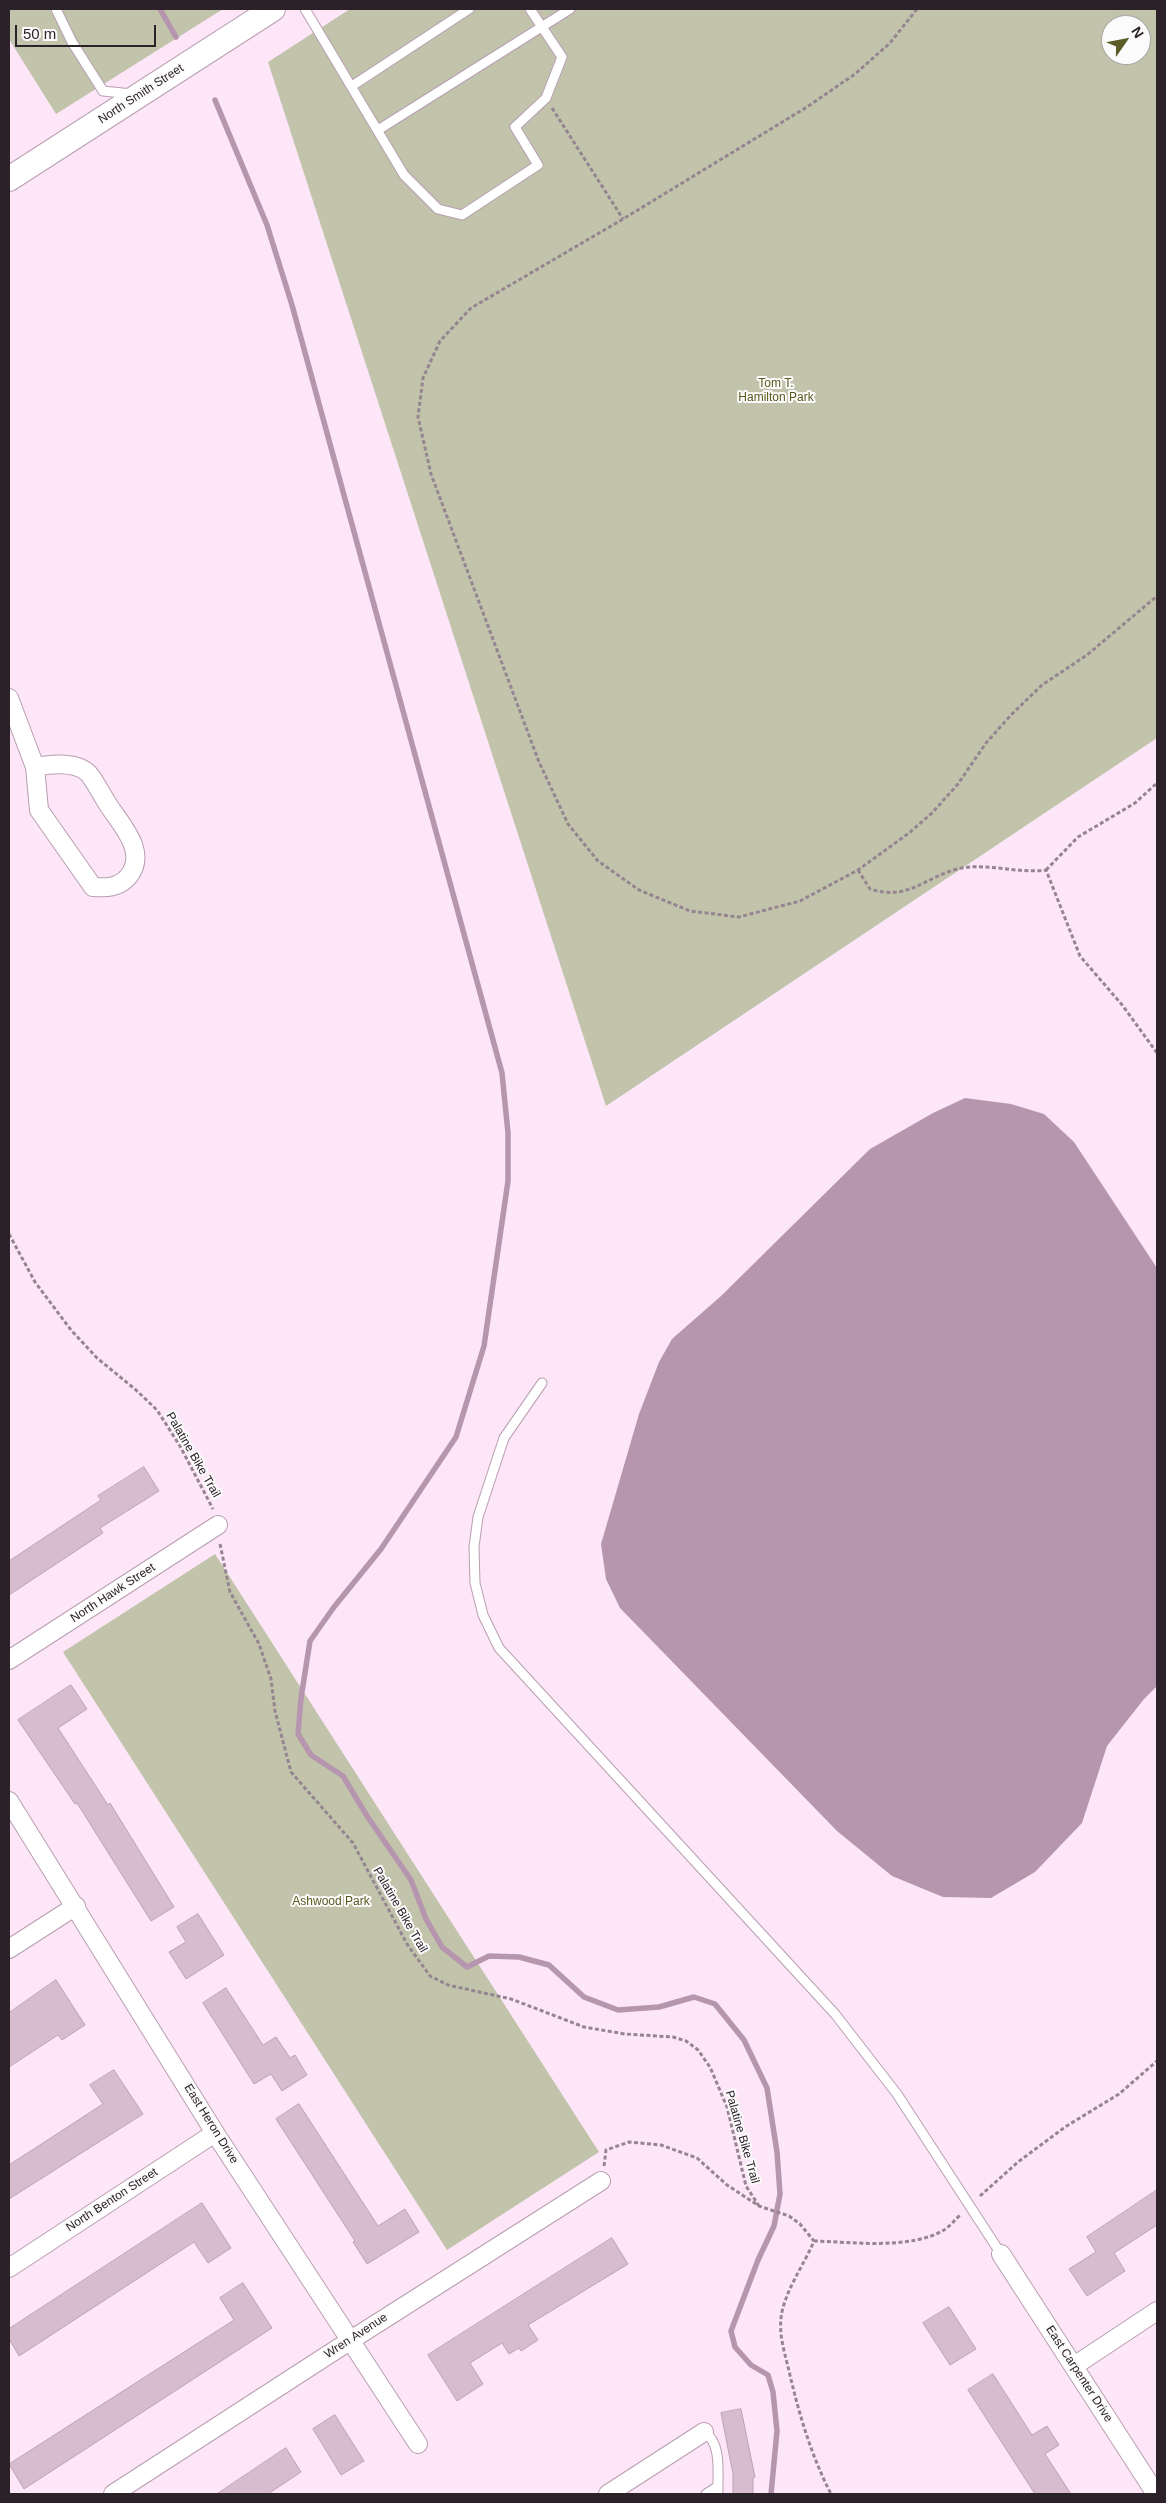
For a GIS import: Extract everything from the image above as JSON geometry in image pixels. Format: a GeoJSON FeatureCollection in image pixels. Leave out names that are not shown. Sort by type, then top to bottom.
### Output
{"type":"FeatureCollection","features":[{"type":"Feature","properties":{"kind":"street","name":"North Smith Street"},"geometry":{"type":"LineString","coordinates":[[9,180],[273,9]]}},
{"type":"Feature","properties":{"kind":"street"},"geometry":{"type":"LineString","coordinates":[[9,698],[36,766],[39,810],[93,887],[110,888],[124,881],[134,869],[137,856],[133,842],[87,773],[74,766],[53,764],[36,766]]}},
{"type":"Feature","properties":{"kind":"street","name":"North Hawk Street"},"geometry":{"type":"LineString","coordinates":[[9,1660],[218,1525]]}},
{"type":"Feature","properties":{"kind":"street","name":"East Heron Drive"},"geometry":{"type":"LineString","coordinates":[[9,1801],[76,1906],[215,2133],[418,2444]]}},
{"type":"Feature","properties":{"kind":"street"},"geometry":{"type":"LineString","coordinates":[[9,1949],[76,1906]]}},
{"type":"Feature","properties":{"kind":"street","name":"North Benton Street"},"geometry":{"type":"LineString","coordinates":[[9,2268],[215,2133]]}},
{"type":"Feature","properties":{"kind":"street","name":"Wren Avenue"},"geometry":{"type":"LineString","coordinates":[[113,2494],[601,2181]]}},
{"type":"Feature","properties":{"kind":"street","name":"East Carpenter Drive"},"geometry":{"type":"LineString","coordinates":[[1001,2254],[1156,2494]]}},
{"type":"Feature","properties":{"kind":"street"},"geometry":{"type":"LineString","coordinates":[[1074,2366],[1157,2311]]}},
{"type":"Feature","properties":{"kind":"street"},"geometry":{"type":"LineString","coordinates":[[608,2494],[704,2432]]}},
{"type":"Feature","properties":{"kind":"lane"},"geometry":{"type":"LineString","coordinates":[[56,9],[72,42],[103,91],[139,95]]}},
{"type":"Feature","properties":{"kind":"lane"},"geometry":{"type":"LineString","coordinates":[[306,9],[404,175],[438,209],[462,215],[538,165],[515,127],[546,98],[562,57],[530,9]]}},
{"type":"Feature","properties":{"kind":"lane"},"geometry":{"type":"LineString","coordinates":[[352,86],[469,9]]}},
{"type":"Feature","properties":{"kind":"lane"},"geometry":{"type":"LineString","coordinates":[[378,130],[570,9]]}},
{"type":"Feature","properties":{"kind":"lane"},"geometry":{"type":"LineString","coordinates":[[542,1383],[504,1438],[478,1517],[474,1547],[475,1583],[483,1615],[499,1648],[835,2014],[897,2094],[1001,2254]]}},
{"type":"Feature","properties":{"kind":"lane"},"geometry":{"type":"LineString","coordinates":[[704,2432],[708,2434],[717,2451],[717,2490],[706,2494]]}},
{"type":"Feature","properties":{"kind":"path"},"geometry":{"type":"LineString","coordinates":[[917,9],[890,42],[855,74],[799,112],[623,219],[471,308],[440,341],[424,378],[418,417],[431,474],[539,762],[568,824],[598,861],[639,890],[690,911],[739,917],[800,901],[858,870],[909,833],[932,813],[958,784],[986,743],[1042,685],[1087,655],[1157,596]]}},
{"type":"Feature","properties":{"kind":"path"},"geometry":{"type":"LineString","coordinates":[[546,98],[623,219]]}},
{"type":"Feature","properties":{"kind":"path"},"geometry":{"type":"LineString","coordinates":[[858,870],[870,889],[886,894],[910,890],[957,869],[982,868],[1030,872],[1046,870],[1078,837],[1135,803],[1157,783]]}},
{"type":"Feature","properties":{"kind":"path"},"geometry":{"type":"LineString","coordinates":[[1046,870],[1080,956],[1123,1006],[1157,1053]]}},
{"type":"Feature","properties":{"kind":"path","name":"Palatine Bike Trail"},"geometry":{"type":"LineString","coordinates":[[9,1234],[35,1282],[71,1330],[97,1358],[157,1410],[180,1446],[213,1507],[230,1592],[259,1644],[271,1679],[275,1711],[292,1772],[353,1843],[407,1944],[430,1976],[448,1985],[511,1999],[584,2027],[626,2034],[673,2037],[686,2041],[698,2050],[710,2067],[727,2107],[746,2186],[759,2206]]}},
{"type":"Feature","properties":{"kind":"path"},"geometry":{"type":"LineString","coordinates":[[601,2181],[606,2150],[628,2142],[661,2145],[697,2158],[727,2185],[759,2206],[789,2216],[800,2224],[814,2241],[887,2242],[917,2240],[944,2230],[1018,2162],[1065,2127],[1119,2094],[1157,2060]]}},
{"type":"Feature","properties":{"kind":"path"},"geometry":{"type":"LineString","coordinates":[[814,2241],[788,2296],[781,2317],[781,2338],[798,2408],[814,2462],[831,2494]]}},
{"type":"Feature","properties":{"kind":"green space"},"geometry":{"type":"Polygon","coordinates":[[[9,9],[223,9],[56,114],[9,39],[9,9]]]}},
{"type":"Feature","properties":{"kind":"green space","name":"Tom T. Hamilton Park"},"geometry":{"type":"Polygon","coordinates":[[[350,9],[1157,9],[1157,738],[606,1106],[268,62],[350,9]]]}},
{"type":"Feature","properties":{"kind":"green space","name":"Ashwood Park"},"geometry":{"type":"Polygon","coordinates":[[[215,1554],[599,2152],[447,2250],[63,1652],[215,1554]]]}},
{"type":"Feature","properties":{"kind":"shaded area"},"geometry":{"type":"Polygon","coordinates":[[[965,1098],[1011,1104],[1044,1114],[1074,1142],[1157,1268],[1157,1686],[1144,1699],[1107,1746],[1082,1823],[1035,1872],[991,1898],[943,1897],[892,1876],[837,1831],[620,1608],[606,1579],[601,1544],[639,1414],[659,1362],[672,1339],[721,1296],[870,1149],[933,1113],[965,1098]]]}},
{"type":"Feature","properties":{"kind":"building"},"geometry":{"type":"Polygon","coordinates":[[[144,1467],[159,1491],[100,1528],[103,1533],[9,1595],[9,1561],[101,1500],[98,1496],[144,1467]]]}},
{"type":"Feature","properties":{"kind":"building"},"geometry":{"type":"Polygon","coordinates":[[[71,1685],[87,1709],[58,1728],[108,1805],[110,1803],[174,1907],[151,1921],[77,1803],[75,1804],[18,1720],[71,1685]]]}},
{"type":"Feature","properties":{"kind":"building"},"geometry":{"type":"Polygon","coordinates":[[[198,1914],[224,1955],[186,1979],[169,1952],[186,1942],[177,1927],[198,1914]]]}},
{"type":"Feature","properties":{"kind":"building"},"geometry":{"type":"Polygon","coordinates":[[[56,1980],[85,2025],[62,2040],[58,2035],[9,2067],[9,2013],[56,1980]]]}},
{"type":"Feature","properties":{"kind":"building"},"geometry":{"type":"Polygon","coordinates":[[[226,1988],[263,2045],[276,2037],[290,2058],[295,2055],[307,2075],[282,2091],[271,2074],[254,2084],[203,2003],[226,1988]]]}},
{"type":"Feature","properties":{"kind":"building"},"geometry":{"type":"Polygon","coordinates":[[[114,2070],[143,2114],[9,2199],[9,2165],[103,2104],[90,2085],[114,2070]]]}},
{"type":"Feature","properties":{"kind":"building"},"geometry":{"type":"Polygon","coordinates":[[[299,2104],[378,2226],[405,2209],[419,2232],[367,2264],[353,2242],[355,2241],[276,2119],[299,2104]]]}},
{"type":"Feature","properties":{"kind":"building"},"geometry":{"type":"Polygon","coordinates":[[[1157,2190],[1157,2225],[1114,2253],[1125,2271],[1087,2296],[1069,2269],[1096,2252],[1087,2237],[1157,2190]]]}},
{"type":"Feature","properties":{"kind":"building"},"geometry":{"type":"Polygon","coordinates":[[[202,2203],[231,2248],[208,2263],[194,2242],[19,2356],[9,2339],[9,2329],[202,2203]]]}},
{"type":"Feature","properties":{"kind":"building"},"geometry":{"type":"Polygon","coordinates":[[[612,2238],[628,2264],[528,2325],[538,2340],[521,2351],[519,2348],[509,2354],[502,2343],[470,2363],[483,2384],[457,2401],[428,2355],[612,2238]]]}},
{"type":"Feature","properties":{"kind":"building"},"geometry":{"type":"Polygon","coordinates":[[[243,2283],[272,2328],[24,2489],[9,2464],[234,2320],[220,2298],[243,2283]]]}},
{"type":"Feature","properties":{"kind":"building"},"geometry":{"type":"Polygon","coordinates":[[[949,2307],[976,2349],[950,2365],[923,2323],[949,2307]]]}},
{"type":"Feature","properties":{"kind":"building"},"geometry":{"type":"Polygon","coordinates":[[[993,2374],[1032,2435],[1047,2426],[1059,2445],[1045,2454],[1071,2494],[1035,2494],[968,2390],[993,2374]]]}},
{"type":"Feature","properties":{"kind":"building"},"geometry":{"type":"Polygon","coordinates":[[[741,2409],[755,2477],[753,2478],[753,2494],[733,2494],[733,2474],[721,2413],[741,2409]]]}},
{"type":"Feature","properties":{"kind":"building"},"geometry":{"type":"Polygon","coordinates":[[[335,2415],[364,2461],[341,2475],[313,2429],[335,2415]]]}},
{"type":"Feature","properties":{"kind":"building"},"geometry":{"type":"Polygon","coordinates":[[[286,2448],[301,2472],[268,2494],[217,2494],[286,2448]]]}},
{"type":"Feature","properties":{"kind":"waterway"},"geometry":{"type":"LineString","coordinates":[[160,9],[176,37]]}},
{"type":"Feature","properties":{"kind":"waterway"},"geometry":{"type":"LineString","coordinates":[[215,100],[267,225],[292,305],[502,1073],[508,1133],[508,1181],[484,1346],[456,1437],[381,1549],[334,1607],[310,1641],[301,1698],[298,1734],[311,1755],[343,1776],[367,1816],[411,1880],[426,1919],[442,1947],[467,1967],[489,1956],[519,1957],[549,1965],[584,1997],[618,2010],[659,2007],[694,1997],[715,2004],[744,2040],[767,2088],[777,2152],[780,2194],[774,2226],[758,2260],[731,2331],[735,2347],[751,2365],[768,2375],[773,2392],[777,2431],[771,2494]]}}]}
